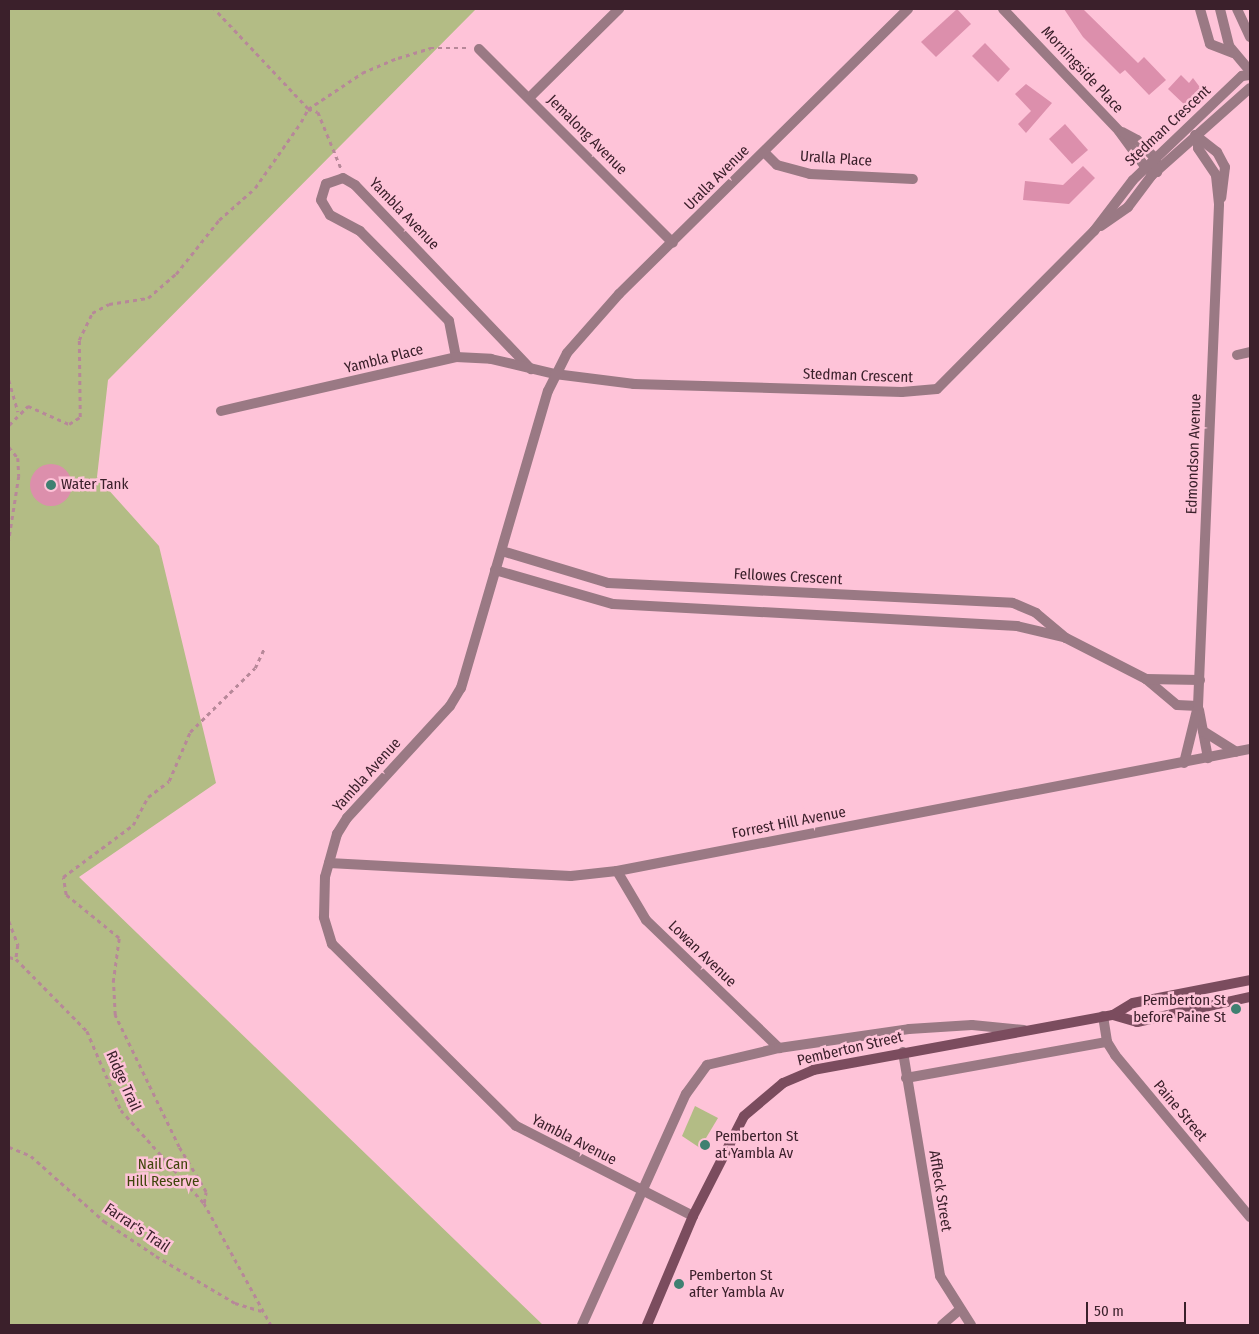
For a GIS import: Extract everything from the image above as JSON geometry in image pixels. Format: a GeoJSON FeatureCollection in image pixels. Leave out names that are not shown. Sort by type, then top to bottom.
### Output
{"type":"FeatureCollection","features":[{"type":"Feature","properties":{"kind":"main road","name":"Pemberton Street"},"geometry":{"type":"LineString","coordinates":[[647,1325],[693,1216],[744,1116],[768,1094],[813,1070],[903,1052],[1108,1016],[1133,1003],[1250,980]]}},
{"type":"Feature","properties":{"kind":"main road","name":"Pemberton Street"},"geometry":{"type":"LineString","coordinates":[[1108,1016],[1137,1022],[1250,997]]}},
{"type":"Feature","properties":{"kind":"street"},"geometry":{"type":"LineString","coordinates":[[529,98],[619,9]]}},
{"type":"Feature","properties":{"kind":"street","name":"Uralla Avenue"},"geometry":{"type":"LineString","coordinates":[[555,374],[587,327],[908,9]]}},
{"type":"Feature","properties":{"kind":"street","name":"Morningside Place"},"geometry":{"type":"LineString","coordinates":[[1003,9],[1119,131],[1146,168]]}},
{"type":"Feature","properties":{"kind":"street"},"geometry":{"type":"LineString","coordinates":[[1200,9],[1207,40],[1233,53],[1250,71]]}},
{"type":"Feature","properties":{"kind":"street"},"geometry":{"type":"LineString","coordinates":[[1220,9],[1233,53]]}},
{"type":"Feature","properties":{"kind":"street"},"geometry":{"type":"LineString","coordinates":[[1237,9],[1250,37]]}},
{"type":"Feature","properties":{"kind":"street","name":"Jemalong Avenue"},"geometry":{"type":"LineString","coordinates":[[479,49],[673,243]]}},
{"type":"Feature","properties":{"kind":"street","name":"Stedman Crescent"},"geometry":{"type":"LineString","coordinates":[[555,374],[634,384],[923,392],[952,378],[1094,231],[1146,168],[1190,128],[1242,76],[1250,75]]}},
{"type":"Feature","properties":{"kind":"street","name":"Stedman Crescent"},"geometry":{"type":"LineString","coordinates":[[1094,231],[1128,207],[1157,172],[1198,138],[1250,88]]}},
{"type":"Feature","properties":{"kind":"street","name":"Edmondson Avenue"},"geometry":{"type":"LineString","coordinates":[[1184,764],[1198,706],[1200,680],[1219,204],[1225,167],[1207,141],[1198,138],[1190,128]]}},
{"type":"Feature","properties":{"kind":"street","name":"Morningside Place"},"geometry":{"type":"LineString","coordinates":[[1119,131],[1137,140],[1156,159]]}},
{"type":"Feature","properties":{"kind":"street","name":"Uralla Place"},"geometry":{"type":"LineString","coordinates":[[764,152],[777,165],[810,174],[913,179]]}},
{"type":"Feature","properties":{"kind":"street"},"geometry":{"type":"LineString","coordinates":[[1146,168],[1157,172],[1156,159]]}},
{"type":"Feature","properties":{"kind":"street"},"geometry":{"type":"LineString","coordinates":[[343,178],[326,184],[321,194],[324,207],[360,231],[449,321],[456,357]]}},
{"type":"Feature","properties":{"kind":"street","name":"Yambla Avenue"},"geometry":{"type":"LineString","coordinates":[[343,178],[356,185],[511,342],[531,369]]}},
{"type":"Feature","properties":{"kind":"street"},"geometry":{"type":"LineString","coordinates":[[1238,355],[1250,352]]}},
{"type":"Feature","properties":{"kind":"street","name":"Yambla Place"},"geometry":{"type":"LineString","coordinates":[[221,411],[456,357],[491,358],[555,374]]}},
{"type":"Feature","properties":{"kind":"street","name":"Yambla Avenue"},"geometry":{"type":"LineString","coordinates":[[555,374],[456,698],[347,818],[329,862],[322,895],[326,932],[340,953],[516,1126],[693,1216]]}},
{"type":"Feature","properties":{"kind":"street","name":"Fellowes Crescent"},"geometry":{"type":"LineString","coordinates":[[502,551],[608,583],[1013,603],[1036,613],[1066,638],[1146,679],[1178,705],[1198,706]]}},
{"type":"Feature","properties":{"kind":"street","name":"Fellowes Crescent"},"geometry":{"type":"LineString","coordinates":[[495,570],[618,605],[1017,626],[1066,638]]}},
{"type":"Feature","properties":{"kind":"street","name":"Fellowes Crescent"},"geometry":{"type":"LineString","coordinates":[[1146,679],[1200,680]]}},
{"type":"Feature","properties":{"kind":"street","name":"Edmondson Avenue"},"geometry":{"type":"LineString","coordinates":[[1198,706],[1208,758]]}},
{"type":"Feature","properties":{"kind":"street"},"geometry":{"type":"LineString","coordinates":[[1203,731],[1236,752]]}},
{"type":"Feature","properties":{"kind":"street","name":"Forrest Hill Avenue"},"geometry":{"type":"LineString","coordinates":[[329,862],[571,876],[617,871],[1184,764],[1250,749]]}},
{"type":"Feature","properties":{"kind":"street","name":"Lowan Avenue"},"geometry":{"type":"LineString","coordinates":[[617,871],[646,920],[779,1048]]}},
{"type":"Feature","properties":{"kind":"street"},"geometry":{"type":"LineString","coordinates":[[906,1078],[1107,1042],[1108,1016]]}},
{"type":"Feature","properties":{"kind":"street","name":"Pemberton Street"},"geometry":{"type":"LineString","coordinates":[[582,1325],[642,1190],[702,1069],[722,1059],[779,1048],[945,1026],[1025,1030]]}},
{"type":"Feature","properties":{"kind":"street","name":"Paine Street"},"geometry":{"type":"LineString","coordinates":[[1107,1042],[1250,1217]]}},
{"type":"Feature","properties":{"kind":"street","name":"Affleck Street"},"geometry":{"type":"LineString","coordinates":[[903,1052],[936,1258],[945,1290],[971,1325]]}},
{"type":"Feature","properties":{"kind":"street"},"geometry":{"type":"LineString","coordinates":[[942,1325],[958,1310]]}},
{"type":"Feature","properties":{"kind":"path"},"geometry":{"type":"LineString","coordinates":[[214,9],[308,108],[318,112],[332,138],[343,178]]}},
{"type":"Feature","properties":{"kind":"path"},"geometry":{"type":"LineString","coordinates":[[9,424],[18,412],[28,406],[37,407],[69,424],[80,417],[80,340],[88,319],[109,304],[148,298],[176,274],[219,220],[255,188],[289,143],[308,108],[362,73],[398,58],[430,48],[479,49]]}},
{"type":"Feature","properties":{"kind":"path"},"geometry":{"type":"LineString","coordinates":[[9,380],[18,412]]}},
{"type":"Feature","properties":{"kind":"path"},"geometry":{"type":"LineString","coordinates":[[9,447],[18,458],[19,476],[9,540]]}},
{"type":"Feature","properties":{"kind":"path"},"geometry":{"type":"LineString","coordinates":[[204,1203],[206,1192],[179,1147],[115,1015],[113,982],[118,938],[66,896],[64,877],[133,825],[148,797],[169,781],[190,732],[255,668],[265,647]]}},
{"type":"Feature","properties":{"kind":"path"},"geometry":{"type":"LineString","coordinates":[[9,921],[18,945],[16,959]]}},
{"type":"Feature","properties":{"kind":"path","name":"Ridge Trail"},"geometry":{"type":"LineString","coordinates":[[9,957],[16,959],[87,1031],[128,1121],[204,1203],[271,1325]]}},
{"type":"Feature","properties":{"kind":"path","name":"Farrar's Trail"},"geometry":{"type":"LineString","coordinates":[[9,1147],[31,1156],[104,1221],[156,1256],[235,1303],[263,1310]]}},
{"type":"Feature","properties":{"kind":"green space","name":"Nail Can Hill Reserve"},"geometry":{"type":"Polygon","coordinates":[[[9,9],[476,9],[108,380],[97,477],[159,546],[216,783],[79,877],[543,1325],[9,1325],[9,9]]]}},
{"type":"Feature","properties":{"kind":"green space"},"geometry":{"type":"Polygon","coordinates":[[[695,1106],[718,1118],[700,1148],[682,1136],[695,1106]]]}},
{"type":"Feature","properties":{"kind":"building"},"geometry":{"type":"Polygon","coordinates":[[[957,9],[971,24],[936,57],[921,42],[957,9]]]}},
{"type":"Feature","properties":{"kind":"building"},"geometry":{"type":"Polygon","coordinates":[[[1064,9],[1083,9],[1138,63],[1144,57],[1166,80],[1149,95],[1125,70],[1120,74],[1083,37],[1064,9]]]}},
{"type":"Feature","properties":{"kind":"building"},"geometry":{"type":"Polygon","coordinates":[[[985,43],[1010,69],[998,82],[972,56],[985,43]]]}},
{"type":"Feature","properties":{"kind":"building"},"geometry":{"type":"Polygon","coordinates":[[[1181,75],[1189,83],[1193,78],[1205,94],[1189,109],[1168,89],[1181,75]]]}},
{"type":"Feature","properties":{"kind":"building"},"geometry":{"type":"Polygon","coordinates":[[[1026,84],[1052,103],[1026,133],[1018,124],[1031,111],[1015,94],[1026,84]]]}},
{"type":"Feature","properties":{"kind":"building"},"geometry":{"type":"Polygon","coordinates":[[[1065,124],[1088,150],[1072,164],[1049,139],[1065,124]]]}},
{"type":"Feature","properties":{"kind":"building"},"geometry":{"type":"Polygon","coordinates":[[[1083,166],[1095,178],[1069,204],[1023,200],[1025,181],[1063,185],[1083,166]]]}},
{"type":"Feature","properties":{"kind":"building","name":"Water Tank"},"geometry":{"type":"Polygon","coordinates":[[[51,464],[59,466],[68,474],[72,485],[70,493],[62,502],[51,506],[43,504],[34,496],[30,485],[32,477],[40,468],[51,464]]]}},
{"type":"Feature","properties":{"kind":"place","name":"Water Tank"},"geometry":{"type":"Point","coordinates":[51,485]}},
{"type":"Feature","properties":{"kind":"place","name":"Pemberton St before Paine St"},"geometry":{"type":"Point","coordinates":[1236,1009]}},
{"type":"Feature","properties":{"kind":"place","name":"Pemberton St at Yambla Av"},"geometry":{"type":"Point","coordinates":[705,1145]}},
{"type":"Feature","properties":{"kind":"place","name":"Pemberton St after Yambla Av"},"geometry":{"type":"Point","coordinates":[679,1284]}}]}
